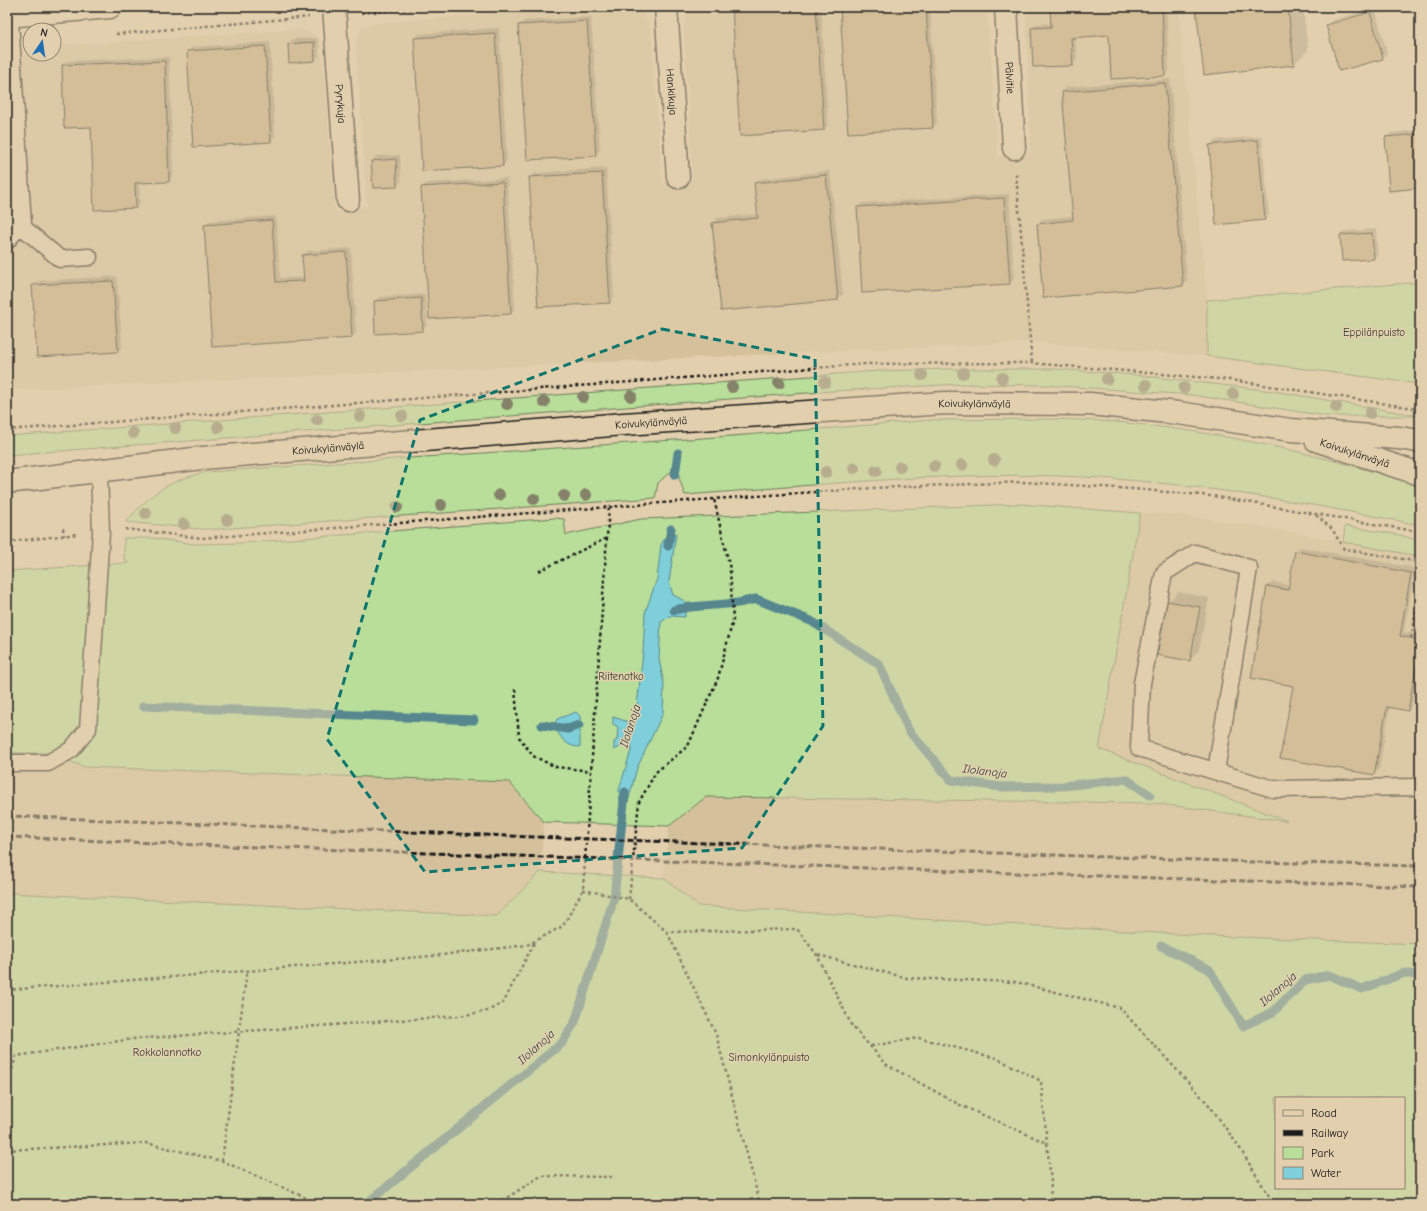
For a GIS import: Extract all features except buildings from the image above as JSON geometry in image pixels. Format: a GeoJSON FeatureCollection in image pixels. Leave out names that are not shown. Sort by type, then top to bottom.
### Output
{"type":"FeatureCollection","features":[{"type":"Feature","properties":{"kind":"main road"},"geometry":{"type":"LineString","coordinates":[[7,16],[110,7]]}},
{"type":"Feature","properties":{"kind":"main road","name":"Hankikuja"},"geometry":{"type":"LineString","coordinates":[[666,7],[678,177]]}},
{"type":"Feature","properties":{"kind":"main road","name":"Pälvitie"},"geometry":{"type":"LineString","coordinates":[[1006,7],[1014,148]]}},
{"type":"Feature","properties":{"kind":"main road","name":"Pyrykuja"},"geometry":{"type":"LineString","coordinates":[[335,11],[348,200]]}},
{"type":"Feature","properties":{"kind":"main road"},"geometry":{"type":"LineString","coordinates":[[7,20],[13,233]]}},
{"type":"Feature","properties":{"kind":"main road","name":"Koivukylänväylä"},"geometry":{"type":"LineString","coordinates":[[8,481],[202,458],[608,425],[945,403],[1090,404],[1178,413],[1291,430],[1420,441]]}},
{"type":"Feature","properties":{"kind":"main road","name":"Koivukylänväylä"},"geometry":{"type":"LineString","coordinates":[[1291,430],[1420,474]]}},
{"type":"Feature","properties":{"kind":"lane"},"geometry":{"type":"LineString","coordinates":[[13,233],[60,259],[89,257]]}},
{"type":"Feature","properties":{"kind":"lane"},"geometry":{"type":"LineString","coordinates":[[7,763],[48,763],[71,750],[88,729],[101,532],[99,470]]}},
{"type":"Feature","properties":{"kind":"lane"},"geometry":{"type":"LineString","coordinates":[[1216,771],[1248,568],[1195,553],[1164,573],[1142,683],[1139,748],[1273,789],[1420,787]]}},
{"type":"Feature","properties":{"kind":"path"},"geometry":{"type":"LineString","coordinates":[[109,34],[335,11],[436,7]]}},
{"type":"Feature","properties":{"kind":"path"},"geometry":{"type":"LineString","coordinates":[[1014,148],[1032,363]]}},
{"type":"Feature","properties":{"kind":"path"},"geometry":{"type":"LineString","coordinates":[[7,430],[864,364],[1032,363],[1231,380],[1420,409]]}},
{"type":"Feature","properties":{"kind":"path"},"geometry":{"type":"LineString","coordinates":[[7,542],[131,529],[202,538],[872,488],[1023,482],[1212,496],[1420,532]]}},
{"type":"Feature","properties":{"kind":"path"},"geometry":{"type":"LineString","coordinates":[[629,899],[639,802],[656,772],[688,746],[718,678],[733,620],[730,569],[714,499]]}},
{"type":"Feature","properties":{"kind":"path"},"geometry":{"type":"LineString","coordinates":[[7,990],[433,956],[526,945],[563,926],[583,890],[609,507]]}},
{"type":"Feature","properties":{"kind":"path"},"geometry":{"type":"LineString","coordinates":[[1315,514],[1332,529],[1344,549],[1420,562]]}},
{"type":"Feature","properties":{"kind":"path"},"geometry":{"type":"LineString","coordinates":[[63,528],[64,536]]}},
{"type":"Feature","properties":{"kind":"path"},"geometry":{"type":"LineString","coordinates":[[539,571],[607,537]]}},
{"type":"Feature","properties":{"kind":"path"},"geometry":{"type":"LineString","coordinates":[[1411,638],[1420,591]]}},
{"type":"Feature","properties":{"kind":"path"},"geometry":{"type":"LineString","coordinates":[[515,689],[519,737],[533,756],[556,767],[591,771]]}},
{"type":"Feature","properties":{"kind":"path"},"geometry":{"type":"LineString","coordinates":[[583,890],[629,899],[667,932],[716,1034],[760,1204]]}},
{"type":"Feature","properties":{"kind":"path"},"geometry":{"type":"LineString","coordinates":[[667,932],[797,929],[817,955],[852,1026],[887,1065],[960,1105],[1047,1143]]}},
{"type":"Feature","properties":{"kind":"path"},"geometry":{"type":"LineString","coordinates":[[7,1087],[16,1056],[133,1039],[459,1016],[487,1011],[503,1003],[535,940]]}},
{"type":"Feature","properties":{"kind":"path"},"geometry":{"type":"LineString","coordinates":[[817,955],[907,978],[1016,982],[1120,1008],[1210,1106],[1239,1147],[1274,1204]]}},
{"type":"Feature","properties":{"kind":"path"},"geometry":{"type":"LineString","coordinates":[[222,1161],[247,970]]}},
{"type":"Feature","properties":{"kind":"path"},"geometry":{"type":"LineString","coordinates":[[870,1046],[919,1038],[996,1058],[1041,1081],[1051,1182],[1050,1204]]}},
{"type":"Feature","properties":{"kind":"path"},"geometry":{"type":"LineString","coordinates":[[7,1150],[146,1143],[222,1161],[302,1196],[316,1204]]}},
{"type":"Feature","properties":{"kind":"path"},"geometry":{"type":"LineString","coordinates":[[497,1204],[541,1176],[615,1178]]}},
{"type":"Feature","properties":{"kind":"highlighted area"},"geometry":{"type":"Polygon","coordinates":[[[662,329],[815,359],[823,726],[742,848],[425,872],[327,739],[420,420],[662,329]]]}},
{"type":"Feature","properties":{"kind":"shaded area"},"geometry":{"type":"Polygon","coordinates":[[[577,7],[636,7],[641,9],[651,30],[662,183],[693,181],[684,28],[689,9],[691,7],[987,7],[998,157],[1031,153],[1026,7],[1178,7],[1207,300],[1207,356],[1031,342],[7,390],[7,231],[33,229],[20,63],[22,60],[22,62],[62,62],[62,45],[300,29],[314,34],[321,43],[335,212],[367,207],[356,40],[363,27],[378,23],[577,7]]]}},
{"type":"Feature","properties":{"kind":"shaded area"},"geometry":{"type":"Polygon","coordinates":[[[1140,513],[1180,515],[1282,530],[1420,556],[1420,944],[1209,936],[698,906],[664,878],[669,826],[706,797],[1153,803],[1285,820],[1098,749],[1140,513]]]}},
{"type":"Feature","properties":{"kind":"shaded area"},"geometry":{"type":"Polygon","coordinates":[[[7,753],[47,753],[85,767],[510,782],[544,822],[540,872],[497,916],[7,893],[7,753]]]}},
{"type":"Feature","properties":{"kind":"green space","name":"Eppilänpuisto"},"geometry":{"type":"Polygon","coordinates":[[[1420,282],[1420,384],[1207,356],[1207,300],[1420,282]]]}},
{"type":"Feature","properties":{"kind":"green space"},"geometry":{"type":"Polygon","coordinates":[[[1054,369],[1136,375],[1273,391],[1420,416],[1326,416],[1192,395],[1046,385],[961,384],[833,391],[7,455],[7,436],[878,371],[1054,369]]]}},
{"type":"Feature","properties":{"kind":"green space"},"geometry":{"type":"Polygon","coordinates":[[[933,420],[1092,420],[1192,431],[1269,445],[1383,474],[1420,486],[1420,525],[1241,493],[1105,478],[1013,475],[966,476],[825,484],[685,495],[678,475],[670,472],[658,483],[655,498],[217,529],[201,529],[126,522],[144,503],[162,489],[181,480],[206,472],[732,436],[933,420]]]}},
{"type":"Feature","properties":{"kind":"green space","name":"Riitenotko"},"geometry":{"type":"Polygon","coordinates":[[[1019,504],[1140,513],[1099,749],[1287,821],[1153,803],[706,797],[669,826],[544,822],[509,782],[85,767],[47,753],[7,753],[7,571],[128,563],[124,557],[124,538],[152,538],[194,544],[242,543],[555,518],[564,519],[566,535],[641,519],[1019,504]]]}},
{"type":"Feature","properties":{"kind":"green space"},"geometry":{"type":"Polygon","coordinates":[[[1345,526],[1400,535],[1420,541],[1418,556],[1343,542],[1345,526]]]}},
{"type":"Feature","properties":{"kind":"green space"},"geometry":{"type":"Polygon","coordinates":[[[540,872],[664,878],[698,906],[1209,936],[1420,944],[1420,1204],[7,1204],[7,893],[497,916],[540,872]]]}},
{"type":"Feature","properties":{"kind":"water"},"geometry":{"type":"Polygon","coordinates":[[[676,534],[669,582],[673,595],[685,601],[685,617],[670,616],[661,622],[659,659],[664,684],[663,713],[637,768],[628,802],[620,802],[619,790],[632,747],[630,742],[614,750],[614,742],[617,740],[618,727],[613,724],[613,717],[635,724],[643,653],[645,613],[657,579],[661,545],[666,536],[676,534]]]}},
{"type":"Feature","properties":{"kind":"water"},"geometry":{"type":"Polygon","coordinates":[[[576,712],[580,716],[580,747],[567,744],[554,726],[557,719],[576,712]]]}},
{"type":"Feature","properties":{"kind":"waterway"},"geometry":{"type":"LineString","coordinates":[[675,475],[678,453]]}},
{"type":"Feature","properties":{"kind":"waterway"},"geometry":{"type":"LineString","coordinates":[[668,546],[671,529]]}},
{"type":"Feature","properties":{"kind":"waterway","name":"Ilolanoja"},"geometry":{"type":"LineString","coordinates":[[674,610],[690,607],[738,603],[756,599],[811,621],[879,664],[909,731],[951,780],[1001,787],[1063,786],[1126,779],[1150,795]]}},
{"type":"Feature","properties":{"kind":"waterway"},"geometry":{"type":"LineString","coordinates":[[143,706],[474,720]]}},
{"type":"Feature","properties":{"kind":"waterway"},"geometry":{"type":"LineString","coordinates":[[542,725],[568,729],[579,725]]}},
{"type":"Feature","properties":{"kind":"waterway","name":"Ilolanoja"},"geometry":{"type":"LineString","coordinates":[[366,1204],[562,1043],[575,1022],[614,898],[625,792]]}},
{"type":"Feature","properties":{"kind":"waterway","name":"Ilolanoja"},"geometry":{"type":"LineString","coordinates":[[1161,946],[1209,969],[1243,1026],[1273,1012],[1305,980],[1329,975],[1362,989],[1404,973],[1420,976]]}},
{"type":"Feature","properties":{"kind":"railway"},"geometry":{"type":"LineString","coordinates":[[7,816],[534,837],[1256,862],[1420,866]]}},
{"type":"Feature","properties":{"kind":"railway"},"geometry":{"type":"LineString","coordinates":[[7,837],[226,846],[1420,887]]}},
{"type":"Feature","properties":{"kind":"park label","name":"Rokkolannotko"},"geometry":{"type":"Point","coordinates":[167,1052]}},
{"type":"Feature","properties":{"kind":"park label","name":"Simonkylänpuisto"},"geometry":{"type":"Point","coordinates":[769,1057]}}]}
